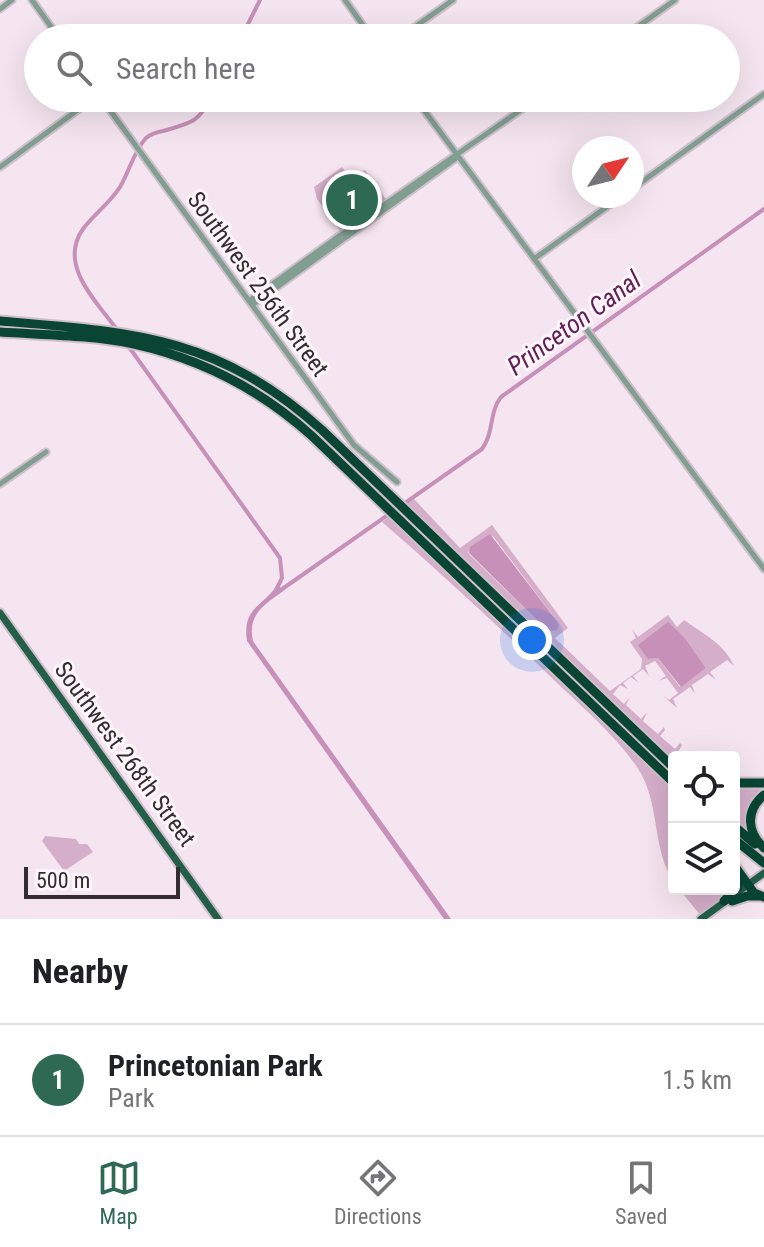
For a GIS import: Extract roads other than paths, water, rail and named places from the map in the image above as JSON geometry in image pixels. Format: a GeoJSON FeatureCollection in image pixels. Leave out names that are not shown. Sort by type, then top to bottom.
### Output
{"type":"FeatureCollection","features":[{"type":"Feature","properties":{"kind":"highway"},"geometry":{"type":"LineString","coordinates":[[0,321],[126,332],[196,351],[254,379],[310,419],[392,505]]}},
{"type":"Feature","properties":{"kind":"highway"},"geometry":{"type":"LineString","coordinates":[[0,332],[135,344],[212,369],[266,399],[302,426],[392,505],[668,760]]}},
{"type":"Feature","properties":{"kind":"highway"},"geometry":{"type":"LineString","coordinates":[[402,514],[668,779]]}},
{"type":"Feature","properties":{"kind":"highway"},"geometry":{"type":"LineString","coordinates":[[740,783],[764,783]]}},
{"type":"Feature","properties":{"kind":"highway"},"geometry":{"type":"LineString","coordinates":[[764,795],[753,808],[750,822],[754,836],[764,849]]}},
{"type":"Feature","properties":{"kind":"highway"},"geometry":{"type":"LineString","coordinates":[[740,831],[764,849]]}},
{"type":"Feature","properties":{"kind":"highway"},"geometry":{"type":"LineString","coordinates":[[740,844],[764,863]]}},
{"type":"Feature","properties":{"kind":"highway"},"geometry":{"type":"LineString","coordinates":[[740,874],[763,897]]}},
{"type":"Feature","properties":{"kind":"highway"},"geometry":{"type":"LineString","coordinates":[[728,901],[732,895]]}},
{"type":"Feature","properties":{"kind":"highway"},"geometry":{"type":"LineString","coordinates":[[728,901],[747,896],[763,897]]}},
{"type":"Feature","properties":{"kind":"main road","name":"Southwest 268th Street"},"geometry":{"type":"LineString","coordinates":[[0,613],[218,919]]}},
{"type":"Feature","properties":{"kind":"main road"},"geometry":{"type":"LineString","coordinates":[[702,919],[764,876]]}},
{"type":"Feature","properties":{"kind":"street"},"geometry":{"type":"LineString","coordinates":[[0,9],[12,0]]}},
{"type":"Feature","properties":{"kind":"street"},"geometry":{"type":"LineString","coordinates":[[32,0],[49,24]]}},
{"type":"Feature","properties":{"kind":"street"},"geometry":{"type":"LineString","coordinates":[[345,0],[362,24]]}},
{"type":"Feature","properties":{"kind":"street"},"geometry":{"type":"LineString","coordinates":[[419,24],[453,0]]}},
{"type":"Feature","properties":{"kind":"street"},"geometry":{"type":"LineString","coordinates":[[642,24],[675,0]]}},
{"type":"Feature","properties":{"kind":"street"},"geometry":{"type":"LineString","coordinates":[[740,111],[764,94]]}},
{"type":"Feature","properties":{"kind":"street"},"geometry":{"type":"LineString","coordinates":[[0,167],[75,112]]}},
{"type":"Feature","properties":{"kind":"street","name":"Southwest 256th Street"},"geometry":{"type":"LineString","coordinates":[[112,112],[354,445],[397,482]]}},
{"type":"Feature","properties":{"kind":"street"},"geometry":{"type":"LineString","coordinates":[[425,112],[763,566]]}},
{"type":"Feature","properties":{"kind":"street"},"geometry":{"type":"LineString","coordinates":[[250,303],[518,112]]}},
{"type":"Feature","properties":{"kind":"street"},"geometry":{"type":"LineString","coordinates":[[644,180],[739,112]]}},
{"type":"Feature","properties":{"kind":"street"},"geometry":{"type":"LineString","coordinates":[[534,259],[605,208]]}},
{"type":"Feature","properties":{"kind":"street"},"geometry":{"type":"LineString","coordinates":[[0,484],[46,452]]}},
{"type":"Feature","properties":{"kind":"waterway","name":"Princeton Canal"},"geometry":{"type":"LineString","coordinates":[[248,24],[260,0]]}},
{"type":"Feature","properties":{"kind":"waterway","name":"Princeton Canal"},"geometry":{"type":"LineString","coordinates":[[115,327],[82,281],[77,268],[76,242],[83,229],[120,187],[146,138],[192,121],[202,112]]}},
{"type":"Feature","properties":{"kind":"waterway","name":"Princeton Canal"},"geometry":{"type":"LineString","coordinates":[[278,592],[482,449],[501,397],[764,209]]}},
{"type":"Feature","properties":{"kind":"waterway","name":"Princeton Canal"},"geometry":{"type":"LineString","coordinates":[[129,347],[280,558],[282,578],[276,590]]}},
{"type":"Feature","properties":{"kind":"place","name":"Princetonian Park"},"geometry":{"type":"Point","coordinates":[352,200]}}]}
